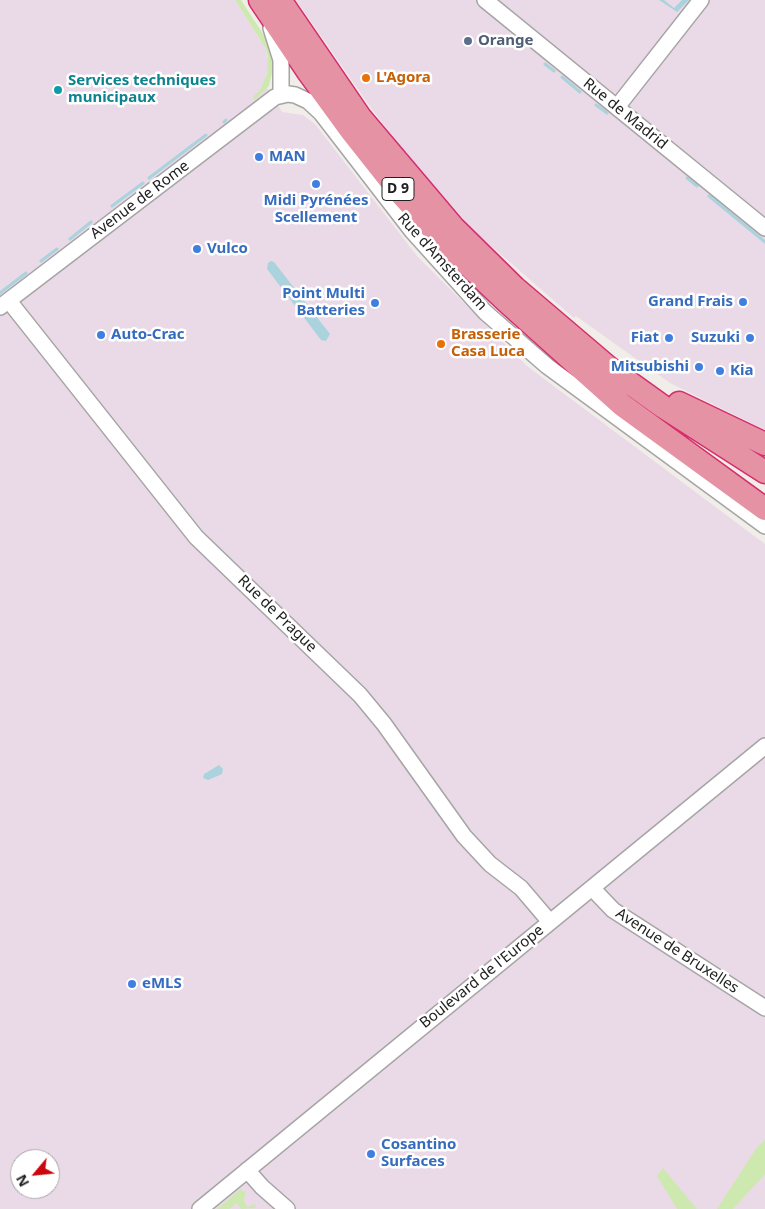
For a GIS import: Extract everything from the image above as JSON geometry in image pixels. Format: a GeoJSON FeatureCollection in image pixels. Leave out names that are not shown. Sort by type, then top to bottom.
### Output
{"type":"FeatureCollection","features":[{"type":"Feature","properties":{"kind":"highway","name":"D 9"},"geometry":{"type":"LineString","coordinates":[[268,2],[405,172],[454,228],[515,288],[608,368],[662,406],[765,472]]}},
{"type":"Feature","properties":{"kind":"highway","name":"D 9"},"geometry":{"type":"LineString","coordinates":[[268,2],[309,73],[402,194],[454,251],[506,301],[559,347],[653,418],[765,490]]}},
{"type":"Feature","properties":{"kind":"highway"},"geometry":{"type":"LineString","coordinates":[[556,324],[669,398],[765,444]]}},
{"type":"Feature","properties":{"kind":"highway"},"geometry":{"type":"LineString","coordinates":[[559,347],[622,405],[765,509]]}},
{"type":"Feature","properties":{"kind":"street","name":"Rue de Madrid"},"geometry":{"type":"LineString","coordinates":[[485,0],[765,228]]}},
{"type":"Feature","properties":{"kind":"street"},"geometry":{"type":"LineString","coordinates":[[617,106],[701,0]]}},
{"type":"Feature","properties":{"kind":"street"},"geometry":{"type":"LineString","coordinates":[[268,2],[281,60],[281,95]]}},
{"type":"Feature","properties":{"kind":"street","name":"Rue d'Amsterdam"},"geometry":{"type":"LineString","coordinates":[[281,95],[288,94],[301,98],[321,112],[412,231],[496,322],[547,366],[765,526]]}},
{"type":"Feature","properties":{"kind":"street","name":"Avenue de Rome"},"geometry":{"type":"LineString","coordinates":[[4,304],[281,95]]}},
{"type":"Feature","properties":{"kind":"street","name":"Rue de Prague"},"geometry":{"type":"LineString","coordinates":[[4,304],[196,537],[360,695],[384,724],[464,836],[490,864],[521,888],[550,922]]}},
{"type":"Feature","properties":{"kind":"street","name":"Boulevard de l'Europe"},"geometry":{"type":"LineString","coordinates":[[200,1209],[765,746]]}},
{"type":"Feature","properties":{"kind":"street","name":"Avenue de Bruxelles"},"geometry":{"type":"LineString","coordinates":[[592,888],[613,910],[765,1008]]}},
{"type":"Feature","properties":{"kind":"street"},"geometry":{"type":"LineString","coordinates":[[247,1170],[262,1187],[287,1209]]}},
{"type":"Feature","properties":{"kind":"shaded area"},"geometry":{"type":"Polygon","coordinates":[[[0,0],[235,0],[266,49],[269,65],[264,83],[282,112],[303,115],[315,124],[417,256],[527,366],[765,544],[765,1209],[0,1209],[0,0]]]}},
{"type":"Feature","properties":{"kind":"shaded area"},"geometry":{"type":"Polygon","coordinates":[[[296,0],[765,0],[765,430],[670,383],[576,316],[574,318],[474,231],[407,155],[371,108],[296,0]]]}},
{"type":"Feature","properties":{"kind":"green space"},"geometry":{"type":"Polygon","coordinates":[[[235,0],[241,0],[265,37],[274,64],[269,86],[255,100],[253,97],[260,90],[267,74],[268,57],[266,49],[235,0]]]}},
{"type":"Feature","properties":{"kind":"green space"},"geometry":{"type":"Polygon","coordinates":[[[765,1140],[765,1174],[733,1209],[717,1209],[757,1147],[765,1140]]]}},
{"type":"Feature","properties":{"kind":"green space"},"geometry":{"type":"Polygon","coordinates":[[[663,1168],[697,1209],[677,1209],[657,1176],[663,1168]]]}},
{"type":"Feature","properties":{"kind":"green space"},"geometry":{"type":"Polygon","coordinates":[[[241,1189],[243,1192],[246,1190],[244,1201],[247,1207],[255,1204],[256,1208],[241,1209],[237,1203],[229,1209],[217,1209],[241,1189]]]}},
{"type":"Feature","properties":{"kind":"water"},"geometry":{"type":"Polygon","coordinates":[[[659,0],[664,0],[674,8],[682,0],[689,0],[677,12],[659,0]]]}},
{"type":"Feature","properties":{"kind":"water"},"geometry":{"type":"Polygon","coordinates":[[[274,262],[330,334],[326,341],[321,340],[267,269],[268,263],[274,262]]]}},
{"type":"Feature","properties":{"kind":"water"},"geometry":{"type":"Polygon","coordinates":[[[219,765],[223,769],[222,774],[208,780],[203,778],[204,774],[219,765]]]}},
{"type":"Feature","properties":{"kind":"waterway"},"geometry":{"type":"LineString","coordinates":[[545,64],[554,71]]}},
{"type":"Feature","properties":{"kind":"waterway"},"geometry":{"type":"LineString","coordinates":[[562,77],[580,92]]}},
{"type":"Feature","properties":{"kind":"waterway"},"geometry":{"type":"LineString","coordinates":[[596,105],[607,113]]}},
{"type":"Feature","properties":{"kind":"waterway"},"geometry":{"type":"LineString","coordinates":[[149,178],[206,135]]}},
{"type":"Feature","properties":{"kind":"waterway"},"geometry":{"type":"LineString","coordinates":[[687,178],[697,186]]}},
{"type":"Feature","properties":{"kind":"waterway"},"geometry":{"type":"LineString","coordinates":[[112,206],[143,183]]}},
{"type":"Feature","properties":{"kind":"waterway"},"geometry":{"type":"LineString","coordinates":[[709,196],[765,242]]}},
{"type":"Feature","properties":{"kind":"waterway"},"geometry":{"type":"LineString","coordinates":[[70,239],[91,222]]}},
{"type":"Feature","properties":{"kind":"waterway"},"geometry":{"type":"LineString","coordinates":[[41,261],[57,249]]}},
{"type":"Feature","properties":{"kind":"waterway"},"geometry":{"type":"LineString","coordinates":[[0,293],[26,273]]}},
{"type":"Feature","properties":{"kind":"place","name":"Orange"},"geometry":{"type":"Point","coordinates":[468,41]}},
{"type":"Feature","properties":{"kind":"place","name":"L'Agora"},"geometry":{"type":"Point","coordinates":[366,78]}},
{"type":"Feature","properties":{"kind":"place","name":"Services techniques municipaux"},"geometry":{"type":"Point","coordinates":[58,90]}},
{"type":"Feature","properties":{"kind":"place","name":"MAN"},"geometry":{"type":"Point","coordinates":[259,157]}},
{"type":"Feature","properties":{"kind":"place","name":"Midi Pyrénées Scellement"},"geometry":{"type":"Point","coordinates":[316,184]}},
{"type":"Feature","properties":{"kind":"place","name":"Vulco"},"geometry":{"type":"Point","coordinates":[197,249]}},
{"type":"Feature","properties":{"kind":"place","name":"Grand Frais"},"geometry":{"type":"Point","coordinates":[743,302]}},
{"type":"Feature","properties":{"kind":"place","name":"Point Multi Batteries"},"geometry":{"type":"Point","coordinates":[375,303]}},
{"type":"Feature","properties":{"kind":"place","name":"Auto-Crac"},"geometry":{"type":"Point","coordinates":[101,335]}},
{"type":"Feature","properties":{"kind":"place","name":"Fiat"},"geometry":{"type":"Point","coordinates":[669,338]}},
{"type":"Feature","properties":{"kind":"place","name":"Suzuki"},"geometry":{"type":"Point","coordinates":[750,338]}},
{"type":"Feature","properties":{"kind":"place","name":"Brasserie Casa Luca"},"geometry":{"type":"Point","coordinates":[441,344]}},
{"type":"Feature","properties":{"kind":"place","name":"Mitsubishi"},"geometry":{"type":"Point","coordinates":[699,367]}},
{"type":"Feature","properties":{"kind":"place","name":"Kia"},"geometry":{"type":"Point","coordinates":[720,371]}},
{"type":"Feature","properties":{"kind":"place","name":"eMLS"},"geometry":{"type":"Point","coordinates":[132,984]}},
{"type":"Feature","properties":{"kind":"place","name":"Cosantino Surfaces"},"geometry":{"type":"Point","coordinates":[371,1154]}}]}
